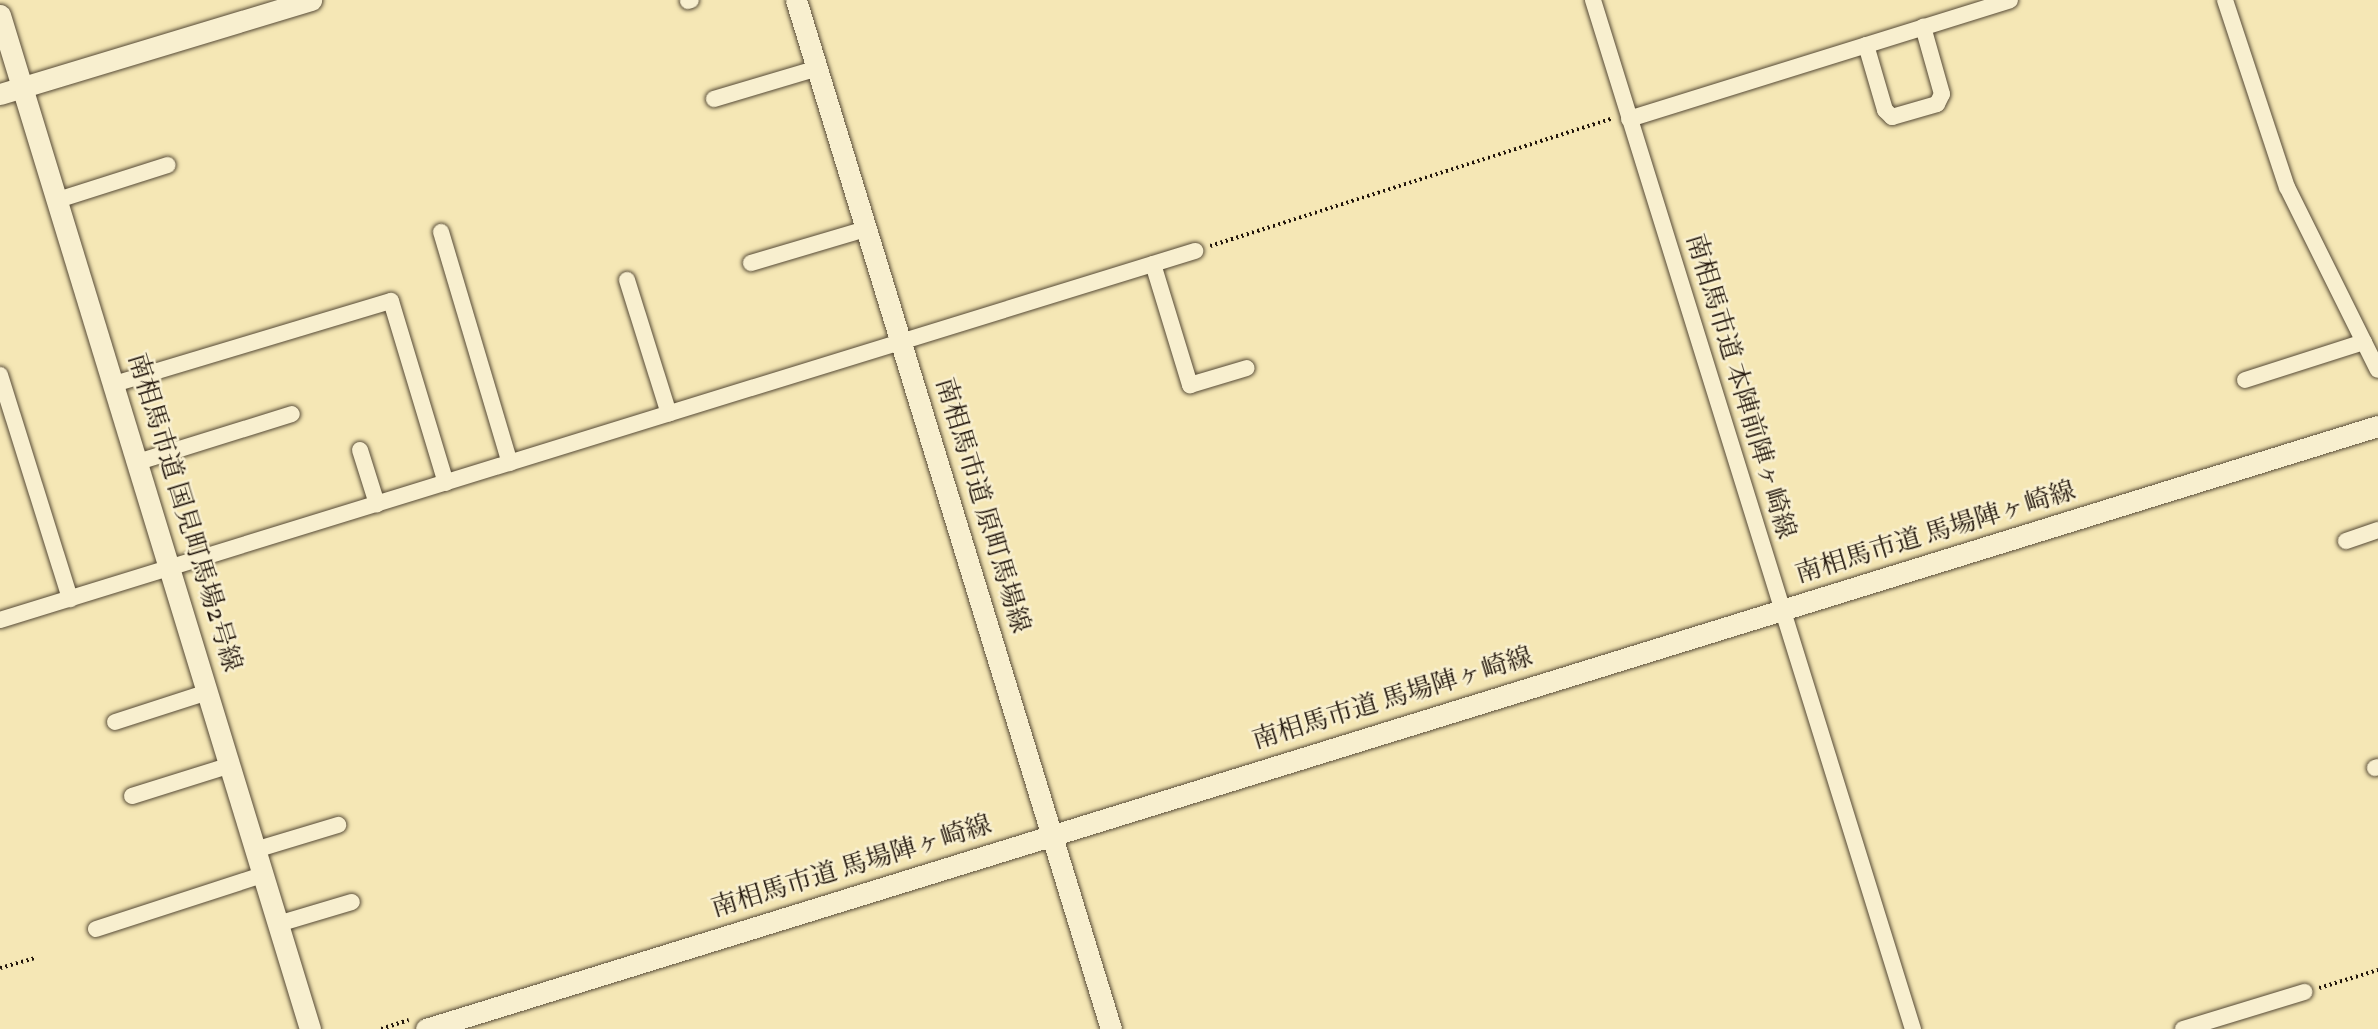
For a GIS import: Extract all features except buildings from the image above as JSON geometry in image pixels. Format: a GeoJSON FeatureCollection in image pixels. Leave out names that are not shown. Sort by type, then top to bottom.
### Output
{"type":"FeatureCollection","features":[{"type":"Feature","properties":{"kind":"street"},"geometry":{"type":"LineString","coordinates":[[0,94],[311,0]]}},
{"type":"Feature","properties":{"kind":"street","name":"南相馬市道 原町馬場線"},"geometry":{"type":"LineString","coordinates":[[796,0],[1111,1029]]}},
{"type":"Feature","properties":{"kind":"street","name":"南相馬市道 本陣前陣ヶ崎線"},"geometry":{"type":"LineString","coordinates":[[1593,0],[1913,1029]]}},
{"type":"Feature","properties":{"kind":"street"},"geometry":{"type":"LineString","coordinates":[[1629,119],[2010,0]]}},
{"type":"Feature","properties":{"kind":"street"},"geometry":{"type":"LineString","coordinates":[[2225,0],[2287,187],[2378,370]]}},
{"type":"Feature","properties":{"kind":"street","name":"南相馬市道 国見町馬場2号線"},"geometry":{"type":"LineString","coordinates":[[0,15],[310,1029]]}},
{"type":"Feature","properties":{"kind":"street"},"geometry":{"type":"LineString","coordinates":[[1866,45],[1885,110],[1892,117],[1937,104],[1942,94],[1923,27]]}},
{"type":"Feature","properties":{"kind":"street"},"geometry":{"type":"LineString","coordinates":[[713,99],[818,68]]}},
{"type":"Feature","properties":{"kind":"street"},"geometry":{"type":"LineString","coordinates":[[58,200],[168,165]]}},
{"type":"Feature","properties":{"kind":"street"},"geometry":{"type":"LineString","coordinates":[[751,263],[866,229]]}},
{"type":"Feature","properties":{"kind":"street"},"geometry":{"type":"LineString","coordinates":[[441,232],[510,463]]}},
{"type":"Feature","properties":{"kind":"street"},"geometry":{"type":"LineString","coordinates":[[0,620],[1195,251]]}},
{"type":"Feature","properties":{"kind":"street"},"geometry":{"type":"LineString","coordinates":[[1153,264],[1190,385],[1247,368]]}},
{"type":"Feature","properties":{"kind":"street"},"geometry":{"type":"LineString","coordinates":[[627,280],[669,414]]}},
{"type":"Feature","properties":{"kind":"street"},"geometry":{"type":"LineString","coordinates":[[114,384],[391,302],[446,483]]}},
{"type":"Feature","properties":{"kind":"street"},"geometry":{"type":"LineString","coordinates":[[2245,380],[2364,342]]}},
{"type":"Feature","properties":{"kind":"street"},"geometry":{"type":"LineString","coordinates":[[0,374],[70,598]]}},
{"type":"Feature","properties":{"kind":"street"},"geometry":{"type":"LineString","coordinates":[[138,462],[292,414]]}},
{"type":"Feature","properties":{"kind":"street","name":"南相馬市道 馬場陣ヶ崎線"},"geometry":{"type":"LineString","coordinates":[[426,1029],[2378,426]]}},
{"type":"Feature","properties":{"kind":"street"},"geometry":{"type":"LineString","coordinates":[[360,450],[377,504]]}},
{"type":"Feature","properties":{"kind":"street"},"geometry":{"type":"LineString","coordinates":[[2346,541],[2378,530]]}},
{"type":"Feature","properties":{"kind":"street"},"geometry":{"type":"LineString","coordinates":[[115,722],[208,692]]}},
{"type":"Feature","properties":{"kind":"street"},"geometry":{"type":"LineString","coordinates":[[132,796],[231,765]]}},
{"type":"Feature","properties":{"kind":"street"},"geometry":{"type":"LineString","coordinates":[[256,850],[338,825]]}},
{"type":"Feature","properties":{"kind":"street"},"geometry":{"type":"LineString","coordinates":[[96,929],[262,875]]}},
{"type":"Feature","properties":{"kind":"street"},"geometry":{"type":"LineString","coordinates":[[278,924],[352,902]]}},
{"type":"Feature","properties":{"kind":"street"},"geometry":{"type":"LineString","coordinates":[[2183,1029],[2304,992]]}},
{"type":"Feature","properties":{"kind":"path"},"geometry":{"type":"LineString","coordinates":[[1195,251],[1618,117],[1629,119]]}},
{"type":"Feature","properties":{"kind":"path"},"geometry":{"type":"LineString","coordinates":[[0,968],[36,958]]}},
{"type":"Feature","properties":{"kind":"path"},"geometry":{"type":"LineString","coordinates":[[2304,992],[2378,970]]}}]}
